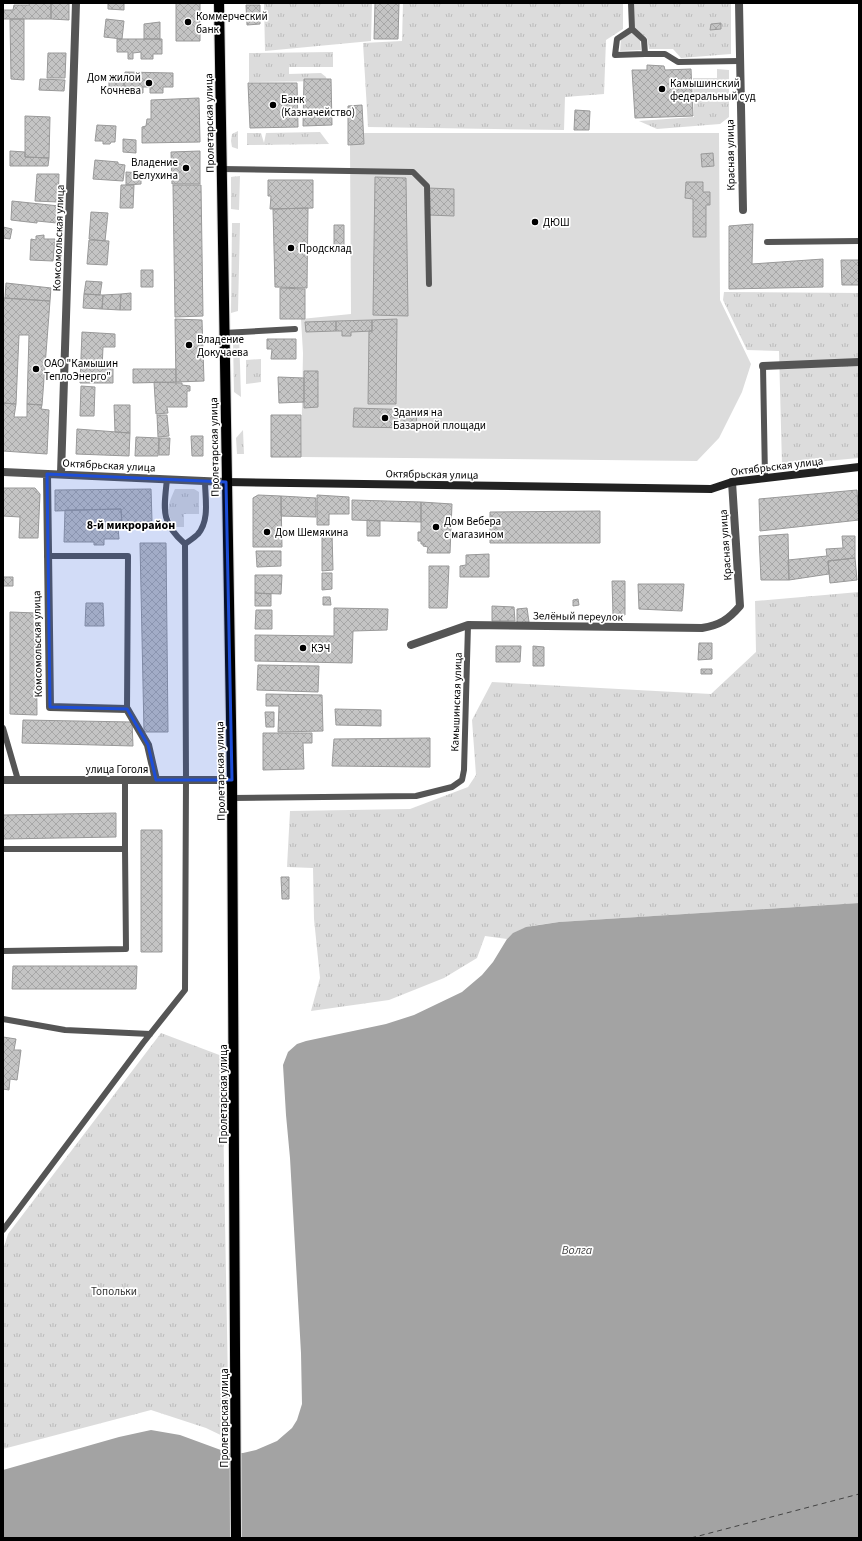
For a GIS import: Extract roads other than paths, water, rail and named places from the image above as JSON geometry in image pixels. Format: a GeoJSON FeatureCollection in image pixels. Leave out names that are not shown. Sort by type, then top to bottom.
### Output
{"type":"FeatureCollection","features":[{"type":"Feature","properties":{"kind":"main road","name":"Пролетарская улица"},"geometry":{"type":"LineString","coordinates":[[219,3],[232,780],[236,1538]]}},
{"type":"Feature","properties":{"kind":"street","name":"Комсомольская улица"},"geometry":{"type":"LineString","coordinates":[[62,474],[76,3]]}},
{"type":"Feature","properties":{"kind":"street","name":"Красная улица"},"geometry":{"type":"LineString","coordinates":[[739,3],[743,210]]}},
{"type":"Feature","properties":{"kind":"street"},"geometry":{"type":"LineString","coordinates":[[763,366],[859,362]]}},
{"type":"Feature","properties":{"kind":"street","name":"Октябрьская улица"},"geometry":{"type":"LineString","coordinates":[[3,472],[226,482],[711,489],[732,482],[859,467]]}},
{"type":"Feature","properties":{"kind":"street","name":"Комсомольская улица"},"geometry":{"type":"LineString","coordinates":[[47,474],[50,708],[127,709]]}},
{"type":"Feature","properties":{"kind":"street","name":"Красная улица"},"geometry":{"type":"LineString","coordinates":[[732,482],[740,606]]}},
{"type":"Feature","properties":{"kind":"street","name":"Зелёный переулок"},"geometry":{"type":"LineString","coordinates":[[411,645],[468,626],[702,628],[716,626],[730,618],[740,606]]}},
{"type":"Feature","properties":{"kind":"street"},"geometry":{"type":"LineString","coordinates":[[127,709],[148,745],[156,780]]}},
{"type":"Feature","properties":{"kind":"street","name":"улица Гоголя"},"geometry":{"type":"LineString","coordinates":[[3,780],[232,780]]}},
{"type":"Feature","properties":{"kind":"lane"},"geometry":{"type":"LineString","coordinates":[[631,3],[632,29],[644,40],[645,54]]}},
{"type":"Feature","properties":{"kind":"lane"},"geometry":{"type":"LineString","coordinates":[[632,29],[617,39],[615,55],[665,54],[678,62],[739,62]]}},
{"type":"Feature","properties":{"kind":"lane"},"geometry":{"type":"LineString","coordinates":[[221,169],[413,172],[427,186],[429,284]]}},
{"type":"Feature","properties":{"kind":"lane"},"geometry":{"type":"LineString","coordinates":[[767,242],[859,241]]}},
{"type":"Feature","properties":{"kind":"lane"},"geometry":{"type":"LineString","coordinates":[[224,333],[295,329]]}},
{"type":"Feature","properties":{"kind":"lane"},"geometry":{"type":"LineString","coordinates":[[763,366],[765,478]]}},
{"type":"Feature","properties":{"kind":"lane"},"geometry":{"type":"LineString","coordinates":[[166,479],[164,509],[167,522],[174,535],[185,544]]}},
{"type":"Feature","properties":{"kind":"lane"},"geometry":{"type":"LineString","coordinates":[[185,544],[198,534],[204,523],[206,511],[205,481]]}},
{"type":"Feature","properties":{"kind":"lane"},"geometry":{"type":"LineString","coordinates":[[3,1230],[150,1034],[185,990],[185,544]]}},
{"type":"Feature","properties":{"kind":"lane"},"geometry":{"type":"LineString","coordinates":[[47,556],[128,556],[127,709]]}},
{"type":"Feature","properties":{"kind":"lane","name":"Камышинская улица"},"geometry":{"type":"LineString","coordinates":[[232,798],[416,796],[446,789],[458,783],[462,780],[464,770],[468,626]]}},
{"type":"Feature","properties":{"kind":"lane"},"geometry":{"type":"LineString","coordinates":[[3,728],[18,780]]}},
{"type":"Feature","properties":{"kind":"lane"},"geometry":{"type":"LineString","coordinates":[[3,951],[126,949],[125,780]]}},
{"type":"Feature","properties":{"kind":"lane"},"geometry":{"type":"LineString","coordinates":[[3,849],[125,849]]}},
{"type":"Feature","properties":{"kind":"lane"},"geometry":{"type":"LineString","coordinates":[[3,1020],[65,1030],[150,1034]]}},
{"type":"Feature","properties":{"kind":"water","name":"Волга"},"geometry":{"type":"Polygon","coordinates":[[[859,903],[859,1538],[3,1538],[3,1470],[119,1437],[151,1430],[180,1435],[229,1453],[243,1453],[256,1450],[277,1441],[292,1428],[297,1420],[302,1404],[301,1353],[283,1065],[288,1052],[297,1044],[386,1024],[414,1015],[462,992],[482,975],[493,962],[507,939],[513,933],[526,927],[559,922],[859,903]]]}},
{"type":"Feature","properties":{"kind":"place","name":"Коммерческий банк"},"geometry":{"type":"Point","coordinates":[188,22]}},
{"type":"Feature","properties":{"kind":"place","name":"Дом жилой Кочнева"},"geometry":{"type":"Point","coordinates":[149,83]}},
{"type":"Feature","properties":{"kind":"place","name":"Камышинский федеральный суд"},"geometry":{"type":"Point","coordinates":[662,89]}},
{"type":"Feature","properties":{"kind":"place","name":"Банк (Казначейство)"},"geometry":{"type":"Point","coordinates":[273,105]}},
{"type":"Feature","properties":{"kind":"place","name":"Владение Белухина"},"geometry":{"type":"Point","coordinates":[186,168]}},
{"type":"Feature","properties":{"kind":"place","name":"ДЮШ"},"geometry":{"type":"Point","coordinates":[535,222]}},
{"type":"Feature","properties":{"kind":"place","name":"Продсклад"},"geometry":{"type":"Point","coordinates":[291,248]}},
{"type":"Feature","properties":{"kind":"place","name":"Владение Докучаева"},"geometry":{"type":"Point","coordinates":[189,345]}},
{"type":"Feature","properties":{"kind":"place","name":"ОАО \"Камышин ТеплоЭнерго\""},"geometry":{"type":"Point","coordinates":[36,369]}},
{"type":"Feature","properties":{"kind":"place","name":"Здания на Базарной площади"},"geometry":{"type":"Point","coordinates":[385,418]}},
{"type":"Feature","properties":{"kind":"place","name":"Дом Вебера с магазином"},"geometry":{"type":"Point","coordinates":[436,527]}},
{"type":"Feature","properties":{"kind":"place","name":"Дом Шемякина"},"geometry":{"type":"Point","coordinates":[267,532]}},
{"type":"Feature","properties":{"kind":"place","name":"КЭЧ"},"geometry":{"type":"Point","coordinates":[303,648]}},
{"type":"Feature","properties":{"kind":"district","name":"8-й микрорайон"},"geometry":{"type":"Point","coordinates":[131,525]}},
{"type":"Feature","properties":{"kind":"park label","name":"Топольки"},"geometry":{"type":"Point","coordinates":[114,1291]}}]}
